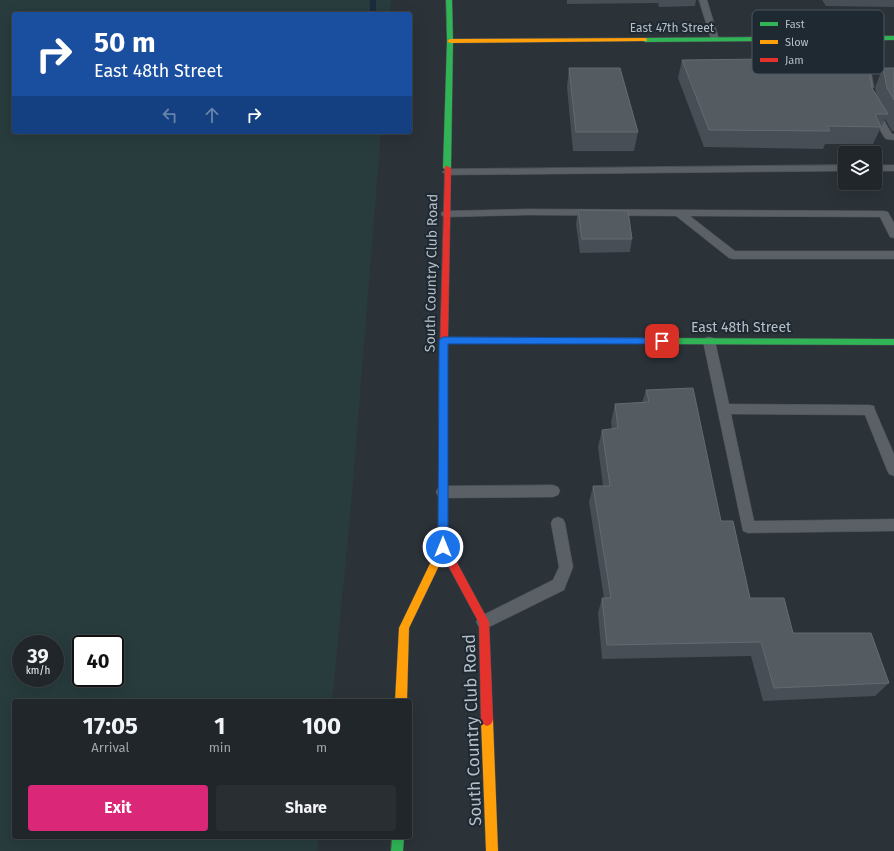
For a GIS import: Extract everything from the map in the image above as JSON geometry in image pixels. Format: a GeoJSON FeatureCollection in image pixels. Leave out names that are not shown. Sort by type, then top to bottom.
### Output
{"type":"FeatureCollection","features":[{"type":"Feature","properties":{"kind":"street","name":"South Country Club Road"},"geometry":{"type":"LineString","coordinates":[[402,699],[404,628],[443,547],[443,340],[450,41],[449,0]]}},
{"type":"Feature","properties":{"kind":"street","name":"East 47th Street"},"geometry":{"type":"LineString","coordinates":[[450,41],[752,39]]}},
{"type":"Feature","properties":{"kind":"street","name":"East 48th Street"},"geometry":{"type":"LineString","coordinates":[[443,340],[894,342]]}},
{"type":"Feature","properties":{"kind":"street","name":"South Country Club Road"},"geometry":{"type":"LineString","coordinates":[[443,547],[484,622],[492,851]]}},
{"type":"Feature","properties":{"kind":"street"},"geometry":{"type":"LineString","coordinates":[[398,839],[398,851]]}},
{"type":"Feature","properties":{"kind":"lane"},"geometry":{"type":"LineString","coordinates":[[703,0],[715,39]]}},
{"type":"Feature","properties":{"kind":"lane"},"geometry":{"type":"LineString","coordinates":[[866,74],[871,105],[889,137],[894,138]]}},
{"type":"Feature","properties":{"kind":"lane"},"geometry":{"type":"LineString","coordinates":[[447,172],[838,168]]}},
{"type":"Feature","properties":{"kind":"lane"},"geometry":{"type":"LineString","coordinates":[[882,168],[894,168]]}},
{"type":"Feature","properties":{"kind":"lane"},"geometry":{"type":"LineString","coordinates":[[446,214],[528,212],[884,214],[894,234]]}},
{"type":"Feature","properties":{"kind":"lane"},"geometry":{"type":"LineString","coordinates":[[679,212],[733,255],[894,255]]}},
{"type":"Feature","properties":{"kind":"lane"},"geometry":{"type":"LineString","coordinates":[[709,341],[748,527],[894,525]]}},
{"type":"Feature","properties":{"kind":"lane"},"geometry":{"type":"LineString","coordinates":[[723,409],[870,410],[894,470]]}},
{"type":"Feature","properties":{"kind":"lane"},"geometry":{"type":"LineString","coordinates":[[443,492],[553,491]]}},
{"type":"Feature","properties":{"kind":"lane"},"geometry":{"type":"LineString","coordinates":[[484,622],[559,585],[566,567],[558,523]]}},
{"type":"Feature","properties":{"kind":"green space"},"geometry":{"type":"Polygon","coordinates":[[[0,0],[391,0],[390,12],[12,12],[12,134],[381,134],[351,506],[332,699],[12,699],[12,839],[319,839],[317,851],[0,851],[0,0]]]}},
{"type":"Feature","properties":{"kind":"building"},"geometry":{"type":"Polygon","coordinates":[[[752,59],[752,74],[870,74],[872,88],[888,114],[875,114],[881,127],[827,126],[830,131],[709,130],[682,60],[752,59]]]}},
{"type":"Feature","properties":{"kind":"building"},"geometry":{"type":"Polygon","coordinates":[[[569,68],[620,68],[638,132],[576,132],[569,68]]]}},
{"type":"Feature","properties":{"kind":"building"},"geometry":{"type":"Polygon","coordinates":[[[884,68],[894,68],[894,100],[887,88],[884,68]]]}},
{"type":"Feature","properties":{"kind":"building"},"geometry":{"type":"Polygon","coordinates":[[[578,210],[628,211],[632,239],[582,239],[578,210]]]}},
{"type":"Feature","properties":{"kind":"building"},"geometry":{"type":"Polygon","coordinates":[[[693,388],[721,521],[733,521],[750,598],[784,598],[793,633],[871,633],[889,683],[774,688],[761,642],[607,645],[602,598],[611,598],[593,486],[610,486],[602,430],[618,428],[615,404],[649,402],[646,390],[693,388]]]}},
{"type":"Feature","properties":{"kind":"waterway"},"geometry":{"type":"LineString","coordinates":[[373,0],[373,12]]}},
{"type":"Feature","properties":{"kind":"traffic: fast"},"geometry":{"type":"LineString","coordinates":[[447,168],[450,41],[449,0]]}},
{"type":"Feature","properties":{"kind":"traffic: fast"},"geometry":{"type":"LineString","coordinates":[[884,38],[894,38]]}},
{"type":"Feature","properties":{"kind":"traffic: fast"},"geometry":{"type":"LineString","coordinates":[[645,40],[752,39]]}},
{"type":"Feature","properties":{"kind":"traffic: fast"},"geometry":{"type":"LineString","coordinates":[[649,341],[894,342]]}},
{"type":"Feature","properties":{"kind":"traffic: fast"},"geometry":{"type":"LineString","coordinates":[[397,851],[398,839]]}},
{"type":"Feature","properties":{"kind":"traffic: slow"},"geometry":{"type":"LineString","coordinates":[[450,41],[645,40]]}},
{"type":"Feature","properties":{"kind":"traffic: slow"},"geometry":{"type":"LineString","coordinates":[[401,699],[404,628],[443,547],[443,383]]}},
{"type":"Feature","properties":{"kind":"traffic: slow"},"geometry":{"type":"LineString","coordinates":[[487,720],[492,851]]}},
{"type":"Feature","properties":{"kind":"traffic: jam"},"geometry":{"type":"LineString","coordinates":[[443,383],[447,168]]}},
{"type":"Feature","properties":{"kind":"traffic: jam"},"geometry":{"type":"LineString","coordinates":[[443,340],[649,341]]}},
{"type":"Feature","properties":{"kind":"traffic: jam"},"geometry":{"type":"LineString","coordinates":[[443,547],[484,622],[487,720]]}},
{"type":"Feature","properties":{"kind":"route"},"geometry":{"type":"LineString","coordinates":[[443,547],[443,340],[662,341]]}}]}
